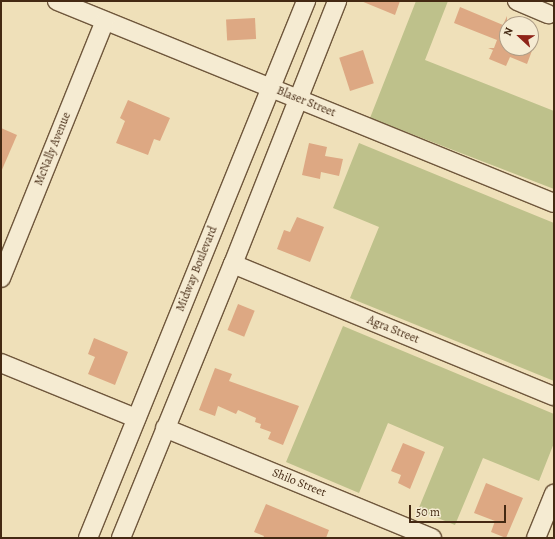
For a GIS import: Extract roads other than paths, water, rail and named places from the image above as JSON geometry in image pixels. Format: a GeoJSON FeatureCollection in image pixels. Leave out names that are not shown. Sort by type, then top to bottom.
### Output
{"type":"FeatureCollection","features":[{"type":"Feature","properties":{"kind":"street","name":"Blaser Street"},"geometry":{"type":"LineString","coordinates":[[57,1],[554,204]]}},
{"type":"Feature","properties":{"kind":"street","name":"Midway Boulevard"},"geometry":{"type":"LineString","coordinates":[[88,538],[306,1]]}},
{"type":"Feature","properties":{"kind":"street"},"geometry":{"type":"LineString","coordinates":[[121,538],[233,264],[337,1]]}},
{"type":"Feature","properties":{"kind":"street"},"geometry":{"type":"LineString","coordinates":[[517,1],[548,14]]}},
{"type":"Feature","properties":{"kind":"street","name":"McNally Avenue"},"geometry":{"type":"LineString","coordinates":[[1,278],[105,20]]}},
{"type":"Feature","properties":{"kind":"street","name":"Agra Street"},"geometry":{"type":"LineString","coordinates":[[233,264],[554,396]]}},
{"type":"Feature","properties":{"kind":"street"},"geometry":{"type":"LineString","coordinates":[[1,362],[136,418]]}},
{"type":"Feature","properties":{"kind":"street","name":"Shilo Street"},"geometry":{"type":"LineString","coordinates":[[165,428],[432,538]]}},
{"type":"Feature","properties":{"kind":"street"},"geometry":{"type":"LineString","coordinates":[[536,538],[554,494]]}}]}
